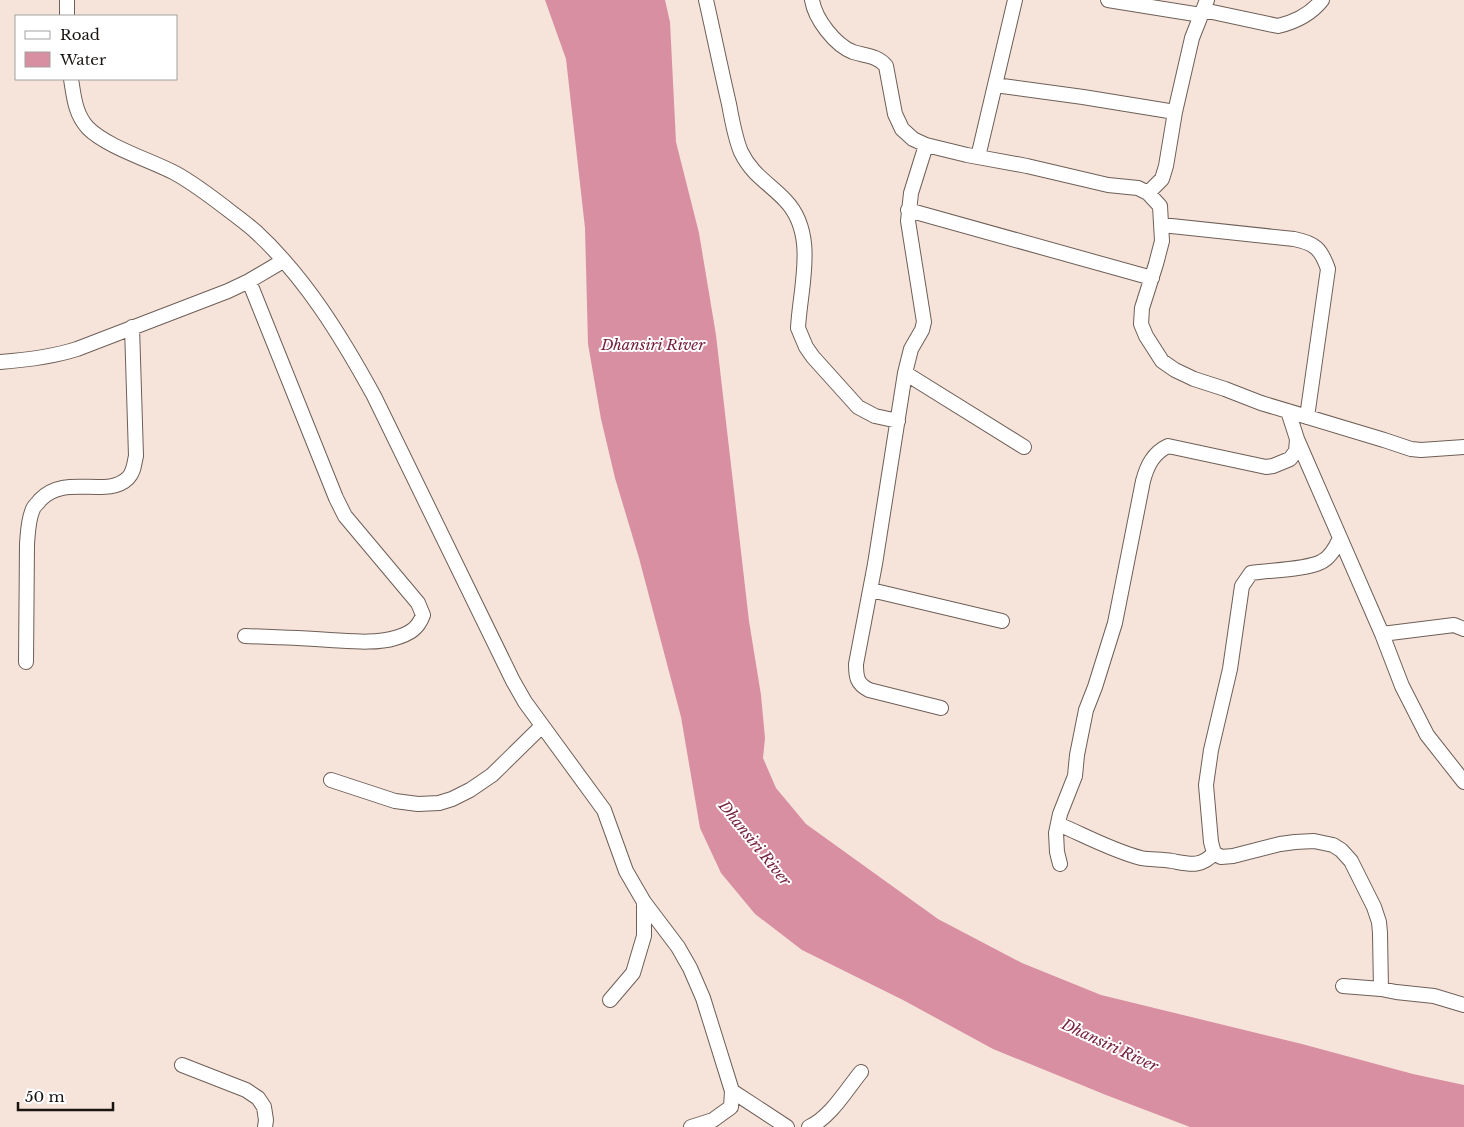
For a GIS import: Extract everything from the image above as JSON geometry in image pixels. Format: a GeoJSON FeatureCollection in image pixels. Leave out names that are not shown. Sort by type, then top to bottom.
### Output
{"type":"FeatureCollection","features":[{"type":"Feature","properties":{"kind":"street"},"geometry":{"type":"LineString","coordinates":[[67,0],[67,15]]}},
{"type":"Feature","properties":{"kind":"street"},"geometry":{"type":"LineString","coordinates":[[706,0],[728,103],[741,152],[749,167],[758,177],[786,201],[795,215],[802,232],[805,261],[798,328],[806,347],[858,407],[875,416],[898,421]]}},
{"type":"Feature","properties":{"kind":"street"},"geometry":{"type":"LineString","coordinates":[[812,0],[818,19],[836,38],[850,50],[881,60],[886,66],[895,114],[902,129],[913,139],[926,145],[978,157],[1108,184],[1138,188],[1148,193],[1160,206],[1162,241],[1142,308],[1141,324],[1146,336],[1162,361],[1175,370],[1194,379],[1261,403],[1411,449],[1464,447]]}},
{"type":"Feature","properties":{"kind":"street"},"geometry":{"type":"LineString","coordinates":[[978,157],[1015,0]]}},
{"type":"Feature","properties":{"kind":"street"},"geometry":{"type":"LineString","coordinates":[[1108,0],[1204,8],[1278,26],[1302,18],[1317,7],[1322,0]]}},
{"type":"Feature","properties":{"kind":"street"},"geometry":{"type":"LineString","coordinates":[[1148,193],[1162,179],[1166,166],[1175,112],[1192,38],[1204,8]]}},
{"type":"Feature","properties":{"kind":"street"},"geometry":{"type":"LineString","coordinates":[[71,80],[76,111],[87,127],[98,136],[176,174],[207,194],[254,230],[297,275],[351,355],[374,396],[512,681],[542,726],[604,810],[626,871],[644,902],[678,947],[690,968],[703,998],[732,1091],[731,1107],[713,1120],[691,1127]]}},
{"type":"Feature","properties":{"kind":"street"},"geometry":{"type":"LineString","coordinates":[[996,85],[1175,112]]}},
{"type":"Feature","properties":{"kind":"street"},"geometry":{"type":"LineString","coordinates":[[926,145],[914,180],[908,210],[908,222],[924,322],[922,330],[911,349],[905,373],[871,590],[856,664],[858,680],[862,686],[869,690],[941,708]]}},
{"type":"Feature","properties":{"kind":"street"},"geometry":{"type":"LineString","coordinates":[[908,210],[1152,278]]}},
{"type":"Feature","properties":{"kind":"street"},"geometry":{"type":"LineString","coordinates":[[1162,224],[1294,239],[1309,242],[1318,249],[1328,269],[1306,417]]}},
{"type":"Feature","properties":{"kind":"street"},"geometry":{"type":"LineString","coordinates":[[0,362],[29,360],[63,354],[210,298],[249,281],[283,261]]}},
{"type":"Feature","properties":{"kind":"street"},"geometry":{"type":"LineString","coordinates":[[245,636],[353,641],[383,640],[407,633],[420,625],[423,615],[418,603],[345,516],[336,498],[249,281]]}},
{"type":"Feature","properties":{"kind":"street"},"geometry":{"type":"LineString","coordinates":[[26,662],[27,544],[33,508],[44,496],[55,489],[67,486],[115,485],[128,479],[133,470],[136,456],[132,327]]}},
{"type":"Feature","properties":{"kind":"street"},"geometry":{"type":"LineString","coordinates":[[905,373],[1024,447]]}},
{"type":"Feature","properties":{"kind":"street"},"geometry":{"type":"LineString","coordinates":[[1288,411],[1402,686],[1427,735],[1464,782]]}},
{"type":"Feature","properties":{"kind":"street"},"geometry":{"type":"LineString","coordinates":[[1060,864],[1056,833],[1058,824],[1068,791],[1075,776],[1086,710],[1115,622],[1143,481],[1150,462],[1168,446],[1246,464],[1266,467],[1274,466],[1290,459],[1296,451],[1298,439]]}},
{"type":"Feature","properties":{"kind":"street"},"geometry":{"type":"LineString","coordinates":[[1340,538],[1333,551],[1322,562],[1251,573],[1242,586],[1230,669],[1213,740],[1206,785],[1211,842],[1214,853],[1221,857],[1233,856],[1280,844],[1314,841],[1333,845],[1340,850],[1351,861],[1374,907],[1379,922],[1381,989]]}},
{"type":"Feature","properties":{"kind":"street"},"geometry":{"type":"LineString","coordinates":[[871,590],[1002,621]]}},
{"type":"Feature","properties":{"kind":"street"},"geometry":{"type":"LineString","coordinates":[[1382,634],[1454,625],[1464,629]]}},
{"type":"Feature","properties":{"kind":"street"},"geometry":{"type":"LineString","coordinates":[[331,780],[395,801],[418,804],[439,803],[458,796],[492,775],[542,726]]}},
{"type":"Feature","properties":{"kind":"street"},"geometry":{"type":"LineString","coordinates":[[1058,824],[1100,843],[1141,858],[1185,864],[1200,864],[1209,859],[1214,853]]}},
{"type":"Feature","properties":{"kind":"street"},"geometry":{"type":"LineString","coordinates":[[610,1000],[633,973],[644,936],[644,902]]}},
{"type":"Feature","properties":{"kind":"street"},"geometry":{"type":"LineString","coordinates":[[1343,986],[1434,996],[1464,1005]]}},
{"type":"Feature","properties":{"kind":"street"},"geometry":{"type":"LineString","coordinates":[[182,1065],[246,1090],[258,1098],[264,1107],[265,1127]]}},
{"type":"Feature","properties":{"kind":"street"},"geometry":{"type":"LineString","coordinates":[[809,1127],[816,1124],[827,1114],[861,1072]]}},
{"type":"Feature","properties":{"kind":"street"},"geometry":{"type":"LineString","coordinates":[[732,1091],[786,1127]]}},
{"type":"Feature","properties":{"kind":"water","name":"Dhansiri River"},"geometry":{"type":"Polygon","coordinates":[[[545,0],[665,0],[670,22],[676,142],[699,233],[716,335],[749,621],[761,695],[765,738],[763,758],[776,788],[806,824],[938,919],[1022,963],[1101,995],[1302,1044],[1413,1074],[1464,1085],[1464,1127],[1190,1127],[993,1049],[903,1000],[802,950],[755,914],[721,873],[700,828],[681,717],[639,558],[615,478],[601,419],[588,344],[585,228],[566,59],[545,0]]]}}]}
